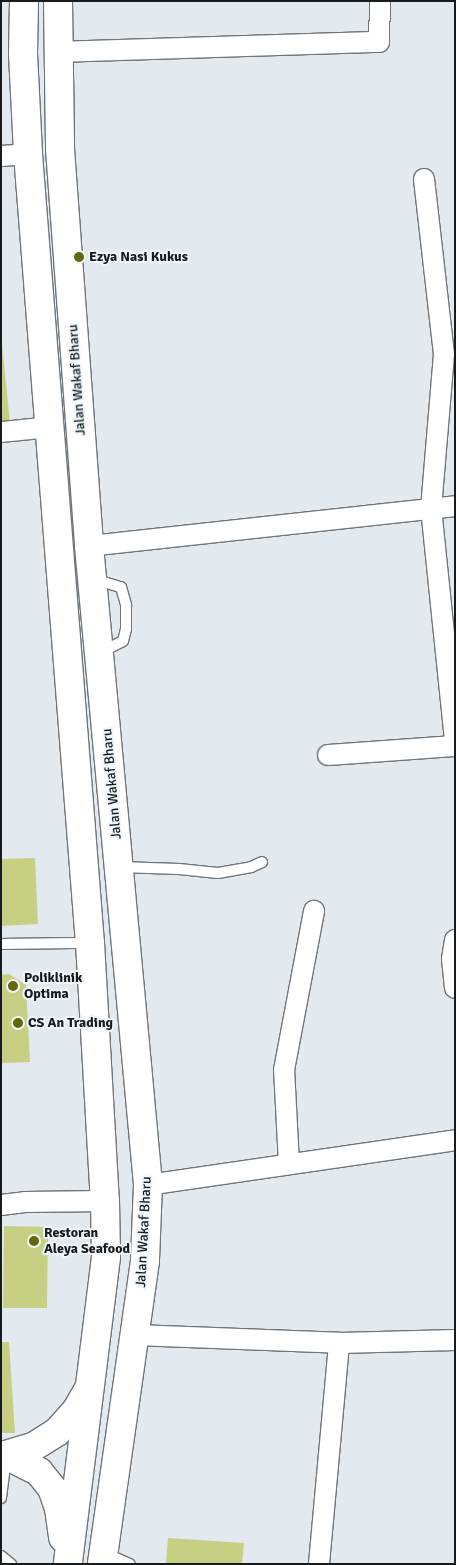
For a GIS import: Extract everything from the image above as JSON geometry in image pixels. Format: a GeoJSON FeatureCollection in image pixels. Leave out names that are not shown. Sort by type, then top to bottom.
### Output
{"type":"FeatureCollection","features":[{"type":"Feature","properties":{"kind":"main road"},"geometry":{"type":"LineString","coordinates":[[24,1],[23,54],[28,154],[51,427],[90,943],[105,1201],[106,1257],[67,1564]]}},
{"type":"Feature","properties":{"kind":"main road","name":"Jalan Wakaf Bharu"},"geometry":{"type":"LineString","coordinates":[[58,1],[60,149],[89,546],[148,1185],[146,1261],[103,1558]]}},
{"type":"Feature","properties":{"kind":"main road"},"geometry":{"type":"LineString","coordinates":[[4,1456],[33,1447],[57,1432],[76,1411],[90,1386]]}},
{"type":"Feature","properties":{"kind":"main road"},"geometry":{"type":"LineString","coordinates":[[4,1456],[39,1472],[52,1488],[60,1508],[67,1564]]}},
{"type":"Feature","properties":{"kind":"street"},"geometry":{"type":"LineString","coordinates":[[58,52],[379,42],[380,1]]}},
{"type":"Feature","properties":{"kind":"street"},"geometry":{"type":"LineString","coordinates":[[1,156],[28,154]]}},
{"type":"Feature","properties":{"kind":"street"},"geometry":{"type":"LineString","coordinates":[[328,754],[455,744],[431,508],[444,354],[424,179]]}},
{"type":"Feature","properties":{"kind":"street"},"geometry":{"type":"LineString","coordinates":[[1,432],[51,427]]}},
{"type":"Feature","properties":{"kind":"street"},"geometry":{"type":"LineString","coordinates":[[89,546],[455,506]]}},
{"type":"Feature","properties":{"kind":"street"},"geometry":{"type":"LineString","coordinates":[[289,1164],[284,1070],[314,910]]}},
{"type":"Feature","properties":{"kind":"street"},"geometry":{"type":"LineString","coordinates":[[455,940],[452,959],[455,988]]}},
{"type":"Feature","properties":{"kind":"street"},"geometry":{"type":"LineString","coordinates":[[148,1185],[455,1140]]}},
{"type":"Feature","properties":{"kind":"street"},"geometry":{"type":"LineString","coordinates":[[1,1205],[25,1202],[105,1201]]}},
{"type":"Feature","properties":{"kind":"street"},"geometry":{"type":"LineString","coordinates":[[135,1335],[339,1343],[455,1340]]}},
{"type":"Feature","properties":{"kind":"street"},"geometry":{"type":"LineString","coordinates":[[319,1564],[339,1343]]}},
{"type":"Feature","properties":{"kind":"lane"},"geometry":{"type":"LineString","coordinates":[[119,867],[178,869],[218,873],[251,868],[262,862]]}},
{"type":"Feature","properties":{"kind":"lane"},"geometry":{"type":"LineString","coordinates":[[1,944],[90,943]]}},
{"type":"Feature","properties":{"kind":"lane"},"geometry":{"type":"LineString","coordinates":[[1,1498],[4,1456]]}},
{"type":"Feature","properties":{"kind":"lane"},"geometry":{"type":"LineString","coordinates":[[1,1556],[11,1564]]}},
{"type":"Feature","properties":{"kind":"lane"},"geometry":{"type":"LineString","coordinates":[[103,1558],[130,1564]]}},
{"type":"Feature","properties":{"kind":"building"},"geometry":{"type":"Polygon","coordinates":[[[1,333],[10,424],[1,424],[1,333]]]}},
{"type":"Feature","properties":{"kind":"building"},"geometry":{"type":"Polygon","coordinates":[[[35,858],[38,924],[1,926],[1,859],[35,858]]]}},
{"type":"Feature","properties":{"kind":"building"},"geometry":{"type":"Polygon","coordinates":[[[9,974],[26,985],[30,1062],[1,1063],[1,975],[9,974]]]}},
{"type":"Feature","properties":{"kind":"building"},"geometry":{"type":"Polygon","coordinates":[[[4,1226],[48,1227],[47,1308],[3,1308],[4,1226]]]}},
{"type":"Feature","properties":{"kind":"building"},"geometry":{"type":"Polygon","coordinates":[[[1,1342],[9,1342],[15,1433],[1,1433],[1,1342]]]}},
{"type":"Feature","properties":{"kind":"building"},"geometry":{"type":"Polygon","coordinates":[[[168,1538],[244,1543],[242,1564],[166,1564],[168,1538]]]}},
{"type":"Feature","properties":{"kind":"place","name":"Ezya Nasi Kukus"},"geometry":{"type":"Point","coordinates":[79,257]}},
{"type":"Feature","properties":{"kind":"place","name":"Poliklinik Optima"},"geometry":{"type":"Point","coordinates":[13,986]}},
{"type":"Feature","properties":{"kind":"place","name":"CS An Trading"},"geometry":{"type":"Point","coordinates":[18,1023]}},
{"type":"Feature","properties":{"kind":"place","name":"Restoran Aleya Seafood"},"geometry":{"type":"Point","coordinates":[34,1241]}}]}
